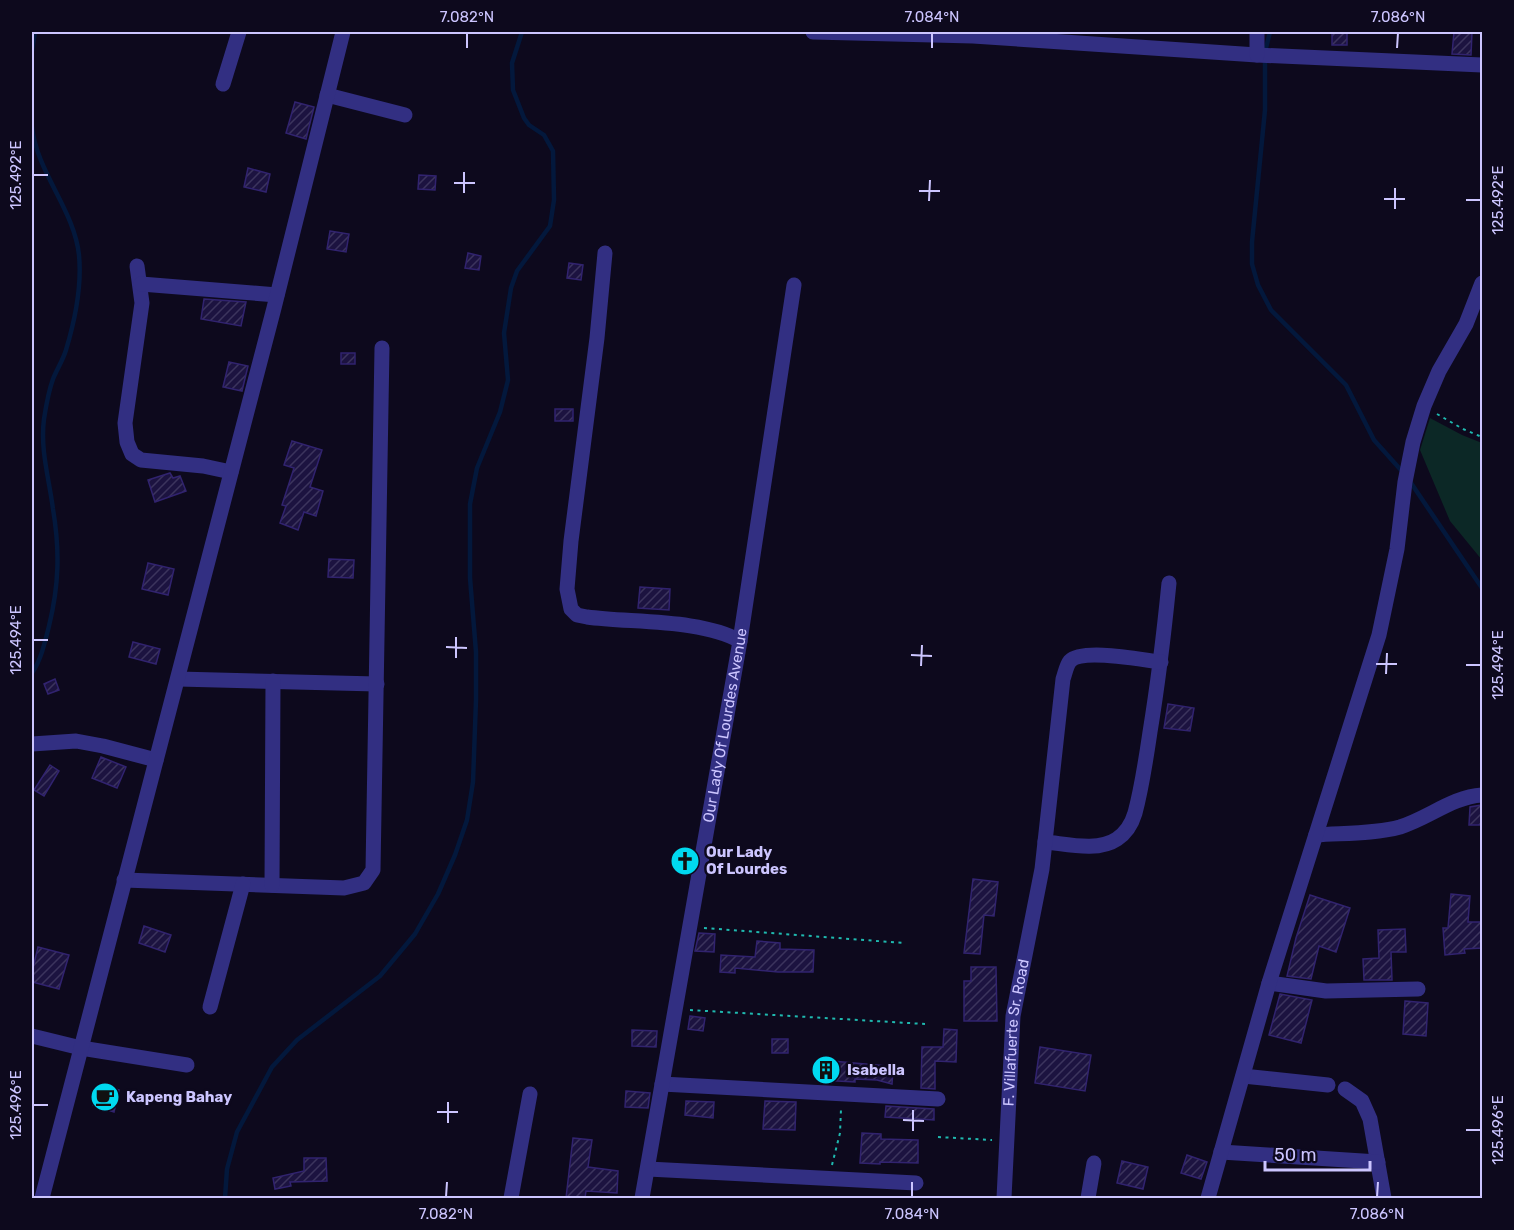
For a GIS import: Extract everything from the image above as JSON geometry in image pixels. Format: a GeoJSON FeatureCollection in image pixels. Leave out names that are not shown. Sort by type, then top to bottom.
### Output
{"type":"FeatureCollection","features":[{"type":"Feature","properties":{"kind":"street"},"geometry":{"type":"LineString","coordinates":[[223,84],[239,32]]}},
{"type":"Feature","properties":{"kind":"street"},"geometry":{"type":"LineString","coordinates":[[42,1198],[178,679],[343,32]]}},
{"type":"Feature","properties":{"kind":"street"},"geometry":{"type":"LineString","coordinates":[[813,32],[973,36],[1257,55],[1482,66]]}},
{"type":"Feature","properties":{"kind":"street"},"geometry":{"type":"LineString","coordinates":[[1257,32],[1257,55]]}},
{"type":"Feature","properties":{"kind":"street"},"geometry":{"type":"LineString","coordinates":[[327,95],[405,116]]}},
{"type":"Feature","properties":{"kind":"street"},"geometry":{"type":"LineString","coordinates":[[605,253],[597,338],[571,541],[567,590],[571,609],[577,615],[587,617],[719,631],[740,641]]}},
{"type":"Feature","properties":{"kind":"street"},"geometry":{"type":"LineString","coordinates":[[137,266],[142,303],[125,423],[127,442],[132,454],[148,461],[203,466],[231,472]]}},
{"type":"Feature","properties":{"kind":"street"},"geometry":{"type":"LineString","coordinates":[[1208,1198],[1269,983],[1379,635],[1396,549],[1413,442],[1424,406],[1439,371],[1466,324],[1482,283]]}},
{"type":"Feature","properties":{"kind":"street"},"geometry":{"type":"LineString","coordinates":[[141,284],[277,295]]}},
{"type":"Feature","properties":{"kind":"street","name":"Our Lady Of Lourdes Avenue"},"geometry":{"type":"LineString","coordinates":[[642,1198],[740,641],[794,285]]}},
{"type":"Feature","properties":{"kind":"street"},"geometry":{"type":"LineString","coordinates":[[124,879],[344,888],[363,883],[369,877],[375,860],[382,348]]}},
{"type":"Feature","properties":{"kind":"street"},"geometry":{"type":"LineString","coordinates":[[1045,842],[1104,845],[1114,841],[1127,829],[1134,815],[1161,662],[1168,583]]}},
{"type":"Feature","properties":{"kind":"street","name":"F. Villafuerte Sr. Road"},"geometry":{"type":"LineString","coordinates":[[1004,1198],[1013,1016],[1042,869],[1063,680],[1071,661],[1078,657],[1092,655],[1161,662]]}},
{"type":"Feature","properties":{"kind":"street"},"geometry":{"type":"LineString","coordinates":[[178,679],[377,684]]}},
{"type":"Feature","properties":{"kind":"street"},"geometry":{"type":"LineString","coordinates":[[272,885],[273,681]]}},
{"type":"Feature","properties":{"kind":"street"},"geometry":{"type":"LineString","coordinates":[[32,744],[76,741],[156,760]]}},
{"type":"Feature","properties":{"kind":"street"},"geometry":{"type":"LineString","coordinates":[[1316,835],[1398,827],[1424,819],[1462,798],[1482,795]]}},
{"type":"Feature","properties":{"kind":"street"},"geometry":{"type":"LineString","coordinates":[[210,1007],[243,884]]}},
{"type":"Feature","properties":{"kind":"street"},"geometry":{"type":"LineString","coordinates":[[1269,983],[1326,991],[1418,989]]}},
{"type":"Feature","properties":{"kind":"street"},"geometry":{"type":"LineString","coordinates":[[32,1036],[81,1048],[187,1065]]}},
{"type":"Feature","properties":{"kind":"street"},"geometry":{"type":"LineString","coordinates":[[1243,1076],[1328,1085]]}},
{"type":"Feature","properties":{"kind":"street"},"geometry":{"type":"LineString","coordinates":[[662,1084],[939,1100]]}},
{"type":"Feature","properties":{"kind":"street"},"geometry":{"type":"LineString","coordinates":[[1346,1089],[1354,1094],[1366,1109],[1384,1198]]}},
{"type":"Feature","properties":{"kind":"street"},"geometry":{"type":"LineString","coordinates":[[511,1198],[530,1094]]}},
{"type":"Feature","properties":{"kind":"street"},"geometry":{"type":"LineString","coordinates":[[1221,1152],[1378,1161]]}},
{"type":"Feature","properties":{"kind":"street"},"geometry":{"type":"LineString","coordinates":[[1088,1198],[1094,1163]]}},
{"type":"Feature","properties":{"kind":"street"},"geometry":{"type":"LineString","coordinates":[[648,1169],[916,1183]]}},
{"type":"Feature","properties":{"kind":"path"},"geometry":{"type":"LineString","coordinates":[[1424,406],[1463,429],[1482,437]]}},
{"type":"Feature","properties":{"kind":"path"},"geometry":{"type":"LineString","coordinates":[[689,927],[904,943]]}},
{"type":"Feature","properties":{"kind":"path"},"geometry":{"type":"LineString","coordinates":[[675,1010],[925,1024]]}},
{"type":"Feature","properties":{"kind":"path"},"geometry":{"type":"LineString","coordinates":[[828,1178],[840,1133],[841,1094]]}},
{"type":"Feature","properties":{"kind":"path"},"geometry":{"type":"LineString","coordinates":[[938,1137],[1007,1140]]}},
{"type":"Feature","properties":{"kind":"green space"},"geometry":{"type":"Polygon","coordinates":[[[1430,418],[1482,443],[1482,560],[1450,521],[1420,450],[1430,418]]]}},
{"type":"Feature","properties":{"kind":"building"},"geometry":{"type":"Polygon","coordinates":[[[1332,32],[1347,32],[1347,45],[1332,45],[1332,32]]]}},
{"type":"Feature","properties":{"kind":"building"},"geometry":{"type":"Polygon","coordinates":[[[1454,32],[1472,32],[1471,55],[1452,54],[1454,32]]]}},
{"type":"Feature","properties":{"kind":"building"},"geometry":{"type":"Polygon","coordinates":[[[295,102],[314,107],[306,139],[286,133],[295,102]]]}},
{"type":"Feature","properties":{"kind":"building"},"geometry":{"type":"Polygon","coordinates":[[[248,168],[270,174],[266,192],[244,187],[248,168]]]}},
{"type":"Feature","properties":{"kind":"building"},"geometry":{"type":"Polygon","coordinates":[[[419,175],[436,176],[435,190],[418,189],[419,175]]]}},
{"type":"Feature","properties":{"kind":"building"},"geometry":{"type":"Polygon","coordinates":[[[330,231],[349,234],[346,252],[327,249],[330,231]]]}},
{"type":"Feature","properties":{"kind":"building"},"geometry":{"type":"Polygon","coordinates":[[[468,253],[481,256],[479,270],[465,268],[468,253]]]}},
{"type":"Feature","properties":{"kind":"building"},"geometry":{"type":"Polygon","coordinates":[[[569,263],[583,265],[581,280],[567,278],[569,263]]]}},
{"type":"Feature","properties":{"kind":"building"},"geometry":{"type":"Polygon","coordinates":[[[204,299],[246,302],[241,326],[201,319],[204,299]]]}},
{"type":"Feature","properties":{"kind":"building"},"geometry":{"type":"Polygon","coordinates":[[[341,353],[355,353],[355,364],[341,364],[341,353]]]}},
{"type":"Feature","properties":{"kind":"building"},"geometry":{"type":"Polygon","coordinates":[[[229,362],[248,366],[242,391],[223,387],[229,362]]]}},
{"type":"Feature","properties":{"kind":"building"},"geometry":{"type":"Polygon","coordinates":[[[555,409],[573,409],[573,421],[555,421],[555,409]]]}},
{"type":"Feature","properties":{"kind":"building"},"geometry":{"type":"Polygon","coordinates":[[[292,441],[322,450],[310,487],[323,491],[316,516],[304,512],[298,530],[280,523],[286,506],[282,505],[294,468],[284,465],[292,441]]]}},
{"type":"Feature","properties":{"kind":"building"},"geometry":{"type":"Polygon","coordinates":[[[170,473],[173,478],[180,476],[186,491],[155,502],[148,480],[170,473]]]}},
{"type":"Feature","properties":{"kind":"building"},"geometry":{"type":"Polygon","coordinates":[[[329,559],[354,560],[353,578],[328,577],[329,559]]]}},
{"type":"Feature","properties":{"kind":"building"},"geometry":{"type":"Polygon","coordinates":[[[148,563],[174,569],[168,595],[142,589],[148,563]]]}},
{"type":"Feature","properties":{"kind":"building"},"geometry":{"type":"Polygon","coordinates":[[[640,587],[670,589],[669,610],[638,608],[640,587]]]}},
{"type":"Feature","properties":{"kind":"building"},"geometry":{"type":"Polygon","coordinates":[[[133,642],[160,649],[156,664],[129,657],[133,642]]]}},
{"type":"Feature","properties":{"kind":"building"},"geometry":{"type":"Polygon","coordinates":[[[55,679],[59,690],[48,694],[44,684],[55,679]]]}},
{"type":"Feature","properties":{"kind":"building"},"geometry":{"type":"Polygon","coordinates":[[[1168,704],[1194,708],[1190,731],[1164,728],[1168,704]]]}},
{"type":"Feature","properties":{"kind":"building"},"geometry":{"type":"Polygon","coordinates":[[[101,757],[126,767],[117,788],[92,778],[101,757]]]}},
{"type":"Feature","properties":{"kind":"building"},"geometry":{"type":"Polygon","coordinates":[[[50,765],[59,771],[44,796],[34,790],[50,765]]]}},
{"type":"Feature","properties":{"kind":"building"},"geometry":{"type":"Polygon","coordinates":[[[1482,805],[1482,825],[1469,825],[1470,807],[1482,805]]]}},
{"type":"Feature","properties":{"kind":"building","name":"Our Lady Of Lourdes"},"geometry":{"type":"Polygon","coordinates":[[[675,854],[693,855],[690,868],[675,868],[675,854]]]}},
{"type":"Feature","properties":{"kind":"building"},"geometry":{"type":"Polygon","coordinates":[[[973,879],[998,882],[994,916],[984,915],[980,954],[964,953],[973,879]]]}},
{"type":"Feature","properties":{"kind":"building"},"geometry":{"type":"Polygon","coordinates":[[[1451,894],[1470,896],[1468,922],[1482,922],[1482,948],[1464,949],[1465,953],[1445,955],[1443,928],[1448,928],[1451,894]]]}},
{"type":"Feature","properties":{"kind":"building"},"geometry":{"type":"Polygon","coordinates":[[[1310,895],[1350,908],[1336,952],[1319,946],[1311,979],[1287,976],[1296,938],[1310,895]]]}},
{"type":"Feature","properties":{"kind":"building"},"geometry":{"type":"Polygon","coordinates":[[[144,926],[171,935],[165,952],[139,943],[144,926]]]}},
{"type":"Feature","properties":{"kind":"building"},"geometry":{"type":"Polygon","coordinates":[[[1405,929],[1406,952],[1391,952],[1392,980],[1364,980],[1363,959],[1379,958],[1378,930],[1405,929]]]}},
{"type":"Feature","properties":{"kind":"building"},"geometry":{"type":"Polygon","coordinates":[[[699,933],[715,934],[714,952],[695,951],[699,933]]]}},
{"type":"Feature","properties":{"kind":"building"},"geometry":{"type":"Polygon","coordinates":[[[757,941],[780,943],[780,949],[814,950],[813,972],[735,968],[735,973],[720,972],[721,955],[755,957],[757,941]]]}},
{"type":"Feature","properties":{"kind":"building"},"geometry":{"type":"Polygon","coordinates":[[[38,947],[69,955],[59,989],[32,982],[38,947]]]}},
{"type":"Feature","properties":{"kind":"building"},"geometry":{"type":"Polygon","coordinates":[[[971,967],[996,967],[997,1021],[964,1021],[964,981],[971,981],[971,967]]]}},
{"type":"Feature","properties":{"kind":"building"},"geometry":{"type":"Polygon","coordinates":[[[1280,994],[1312,1000],[1301,1043],[1269,1035],[1280,994]]]}},
{"type":"Feature","properties":{"kind":"building"},"geometry":{"type":"Polygon","coordinates":[[[1405,1001],[1428,1003],[1426,1036],[1403,1034],[1405,1001]]]}},
{"type":"Feature","properties":{"kind":"building"},"geometry":{"type":"Polygon","coordinates":[[[690,1016],[705,1018],[703,1031],[688,1029],[690,1016]]]}},
{"type":"Feature","properties":{"kind":"building"},"geometry":{"type":"Polygon","coordinates":[[[944,1029],[957,1030],[956,1062],[935,1061],[935,1089],[921,1088],[922,1047],[943,1047],[944,1029]]]}},
{"type":"Feature","properties":{"kind":"building"},"geometry":{"type":"Polygon","coordinates":[[[632,1030],[657,1031],[656,1047],[632,1046],[632,1030]]]}},
{"type":"Feature","properties":{"kind":"building"},"geometry":{"type":"Polygon","coordinates":[[[772,1039],[788,1039],[788,1053],[772,1053],[772,1039]]]}},
{"type":"Feature","properties":{"kind":"building"},"geometry":{"type":"Polygon","coordinates":[[[1040,1047],[1091,1055],[1085,1091],[1035,1083],[1040,1047]]]}},
{"type":"Feature","properties":{"kind":"building"},"geometry":{"type":"Polygon","coordinates":[[[821,1060],[887,1066],[887,1069],[893,1069],[892,1084],[877,1080],[855,1079],[855,1082],[819,1080],[821,1060]]]}},
{"type":"Feature","properties":{"kind":"building"},"geometry":{"type":"Polygon","coordinates":[[[100,1084],[119,1090],[114,1112],[93,1105],[100,1084]]]}},
{"type":"Feature","properties":{"kind":"building"},"geometry":{"type":"Polygon","coordinates":[[[626,1091],[650,1093],[648,1108],[625,1107],[626,1091]]]}},
{"type":"Feature","properties":{"kind":"building"},"geometry":{"type":"Polygon","coordinates":[[[686,1101],[714,1102],[713,1118],[685,1115],[686,1101]]]}},
{"type":"Feature","properties":{"kind":"building"},"geometry":{"type":"Polygon","coordinates":[[[765,1101],[796,1102],[795,1130],[763,1129],[765,1101]]]}},
{"type":"Feature","properties":{"kind":"building"},"geometry":{"type":"Polygon","coordinates":[[[886,1106],[934,1109],[934,1120],[885,1117],[886,1106]]]}},
{"type":"Feature","properties":{"kind":"building"},"geometry":{"type":"Polygon","coordinates":[[[862,1133],[881,1134],[881,1139],[918,1140],[918,1163],[860,1163],[862,1133]]]}},
{"type":"Feature","properties":{"kind":"building"},"geometry":{"type":"Polygon","coordinates":[[[573,1138],[592,1140],[588,1167],[618,1171],[617,1193],[586,1191],[585,1198],[566,1198],[573,1138]]]}},
{"type":"Feature","properties":{"kind":"building"},"geometry":{"type":"Polygon","coordinates":[[[1187,1155],[1207,1162],[1201,1179],[1181,1173],[1187,1155]]]}},
{"type":"Feature","properties":{"kind":"building"},"geometry":{"type":"Polygon","coordinates":[[[304,1158],[326,1158],[327,1181],[290,1182],[291,1186],[275,1189],[273,1178],[304,1171],[304,1158]]]}},
{"type":"Feature","properties":{"kind":"building"},"geometry":{"type":"Polygon","coordinates":[[[1122,1161],[1148,1167],[1143,1189],[1117,1183],[1122,1161]]]}},
{"type":"Feature","properties":{"kind":"waterway"},"geometry":{"type":"LineString","coordinates":[[32,51],[35,32]]}},
{"type":"Feature","properties":{"kind":"waterway"},"geometry":{"type":"LineString","coordinates":[[225,1198],[227,1169],[237,1132],[272,1067],[297,1040],[380,976],[415,934],[438,894],[467,820],[473,782],[476,700],[476,652],[470,578],[470,504],[477,468],[500,412],[508,380],[504,333],[511,288],[517,271],[550,226],[554,200],[553,151],[544,135],[529,125],[524,118],[513,90],[512,63],[522,32]]}},
{"type":"Feature","properties":{"kind":"waterway"},"geometry":{"type":"LineString","coordinates":[[1266,48],[1270,32]]}},
{"type":"Feature","properties":{"kind":"waterway"},"geometry":{"type":"LineString","coordinates":[[1265,63],[1265,110],[1252,242],[1252,264],[1258,285],[1271,310],[1346,385],[1374,440],[1400,469]]}},
{"type":"Feature","properties":{"kind":"waterway"},"geometry":{"type":"LineString","coordinates":[[32,127],[41,160],[76,238],[80,267],[79,291],[72,327],[65,354],[52,383],[44,419],[44,453],[55,524],[57,568],[55,596],[49,626],[40,657],[32,673]]}},
{"type":"Feature","properties":{"kind":"waterway"},"geometry":{"type":"LineString","coordinates":[[1409,480],[1482,588]]}},
{"type":"Feature","properties":{"kind":"place","name":"Our Lady Of Lourdes"},"geometry":{"type":"Point","coordinates":[685,861]}},
{"type":"Feature","properties":{"kind":"place","name":"Isabella"},"geometry":{"type":"Point","coordinates":[826,1070]}},
{"type":"Feature","properties":{"kind":"place","name":"Kapeng Bahay"},"geometry":{"type":"Point","coordinates":[105,1097]}}]}
